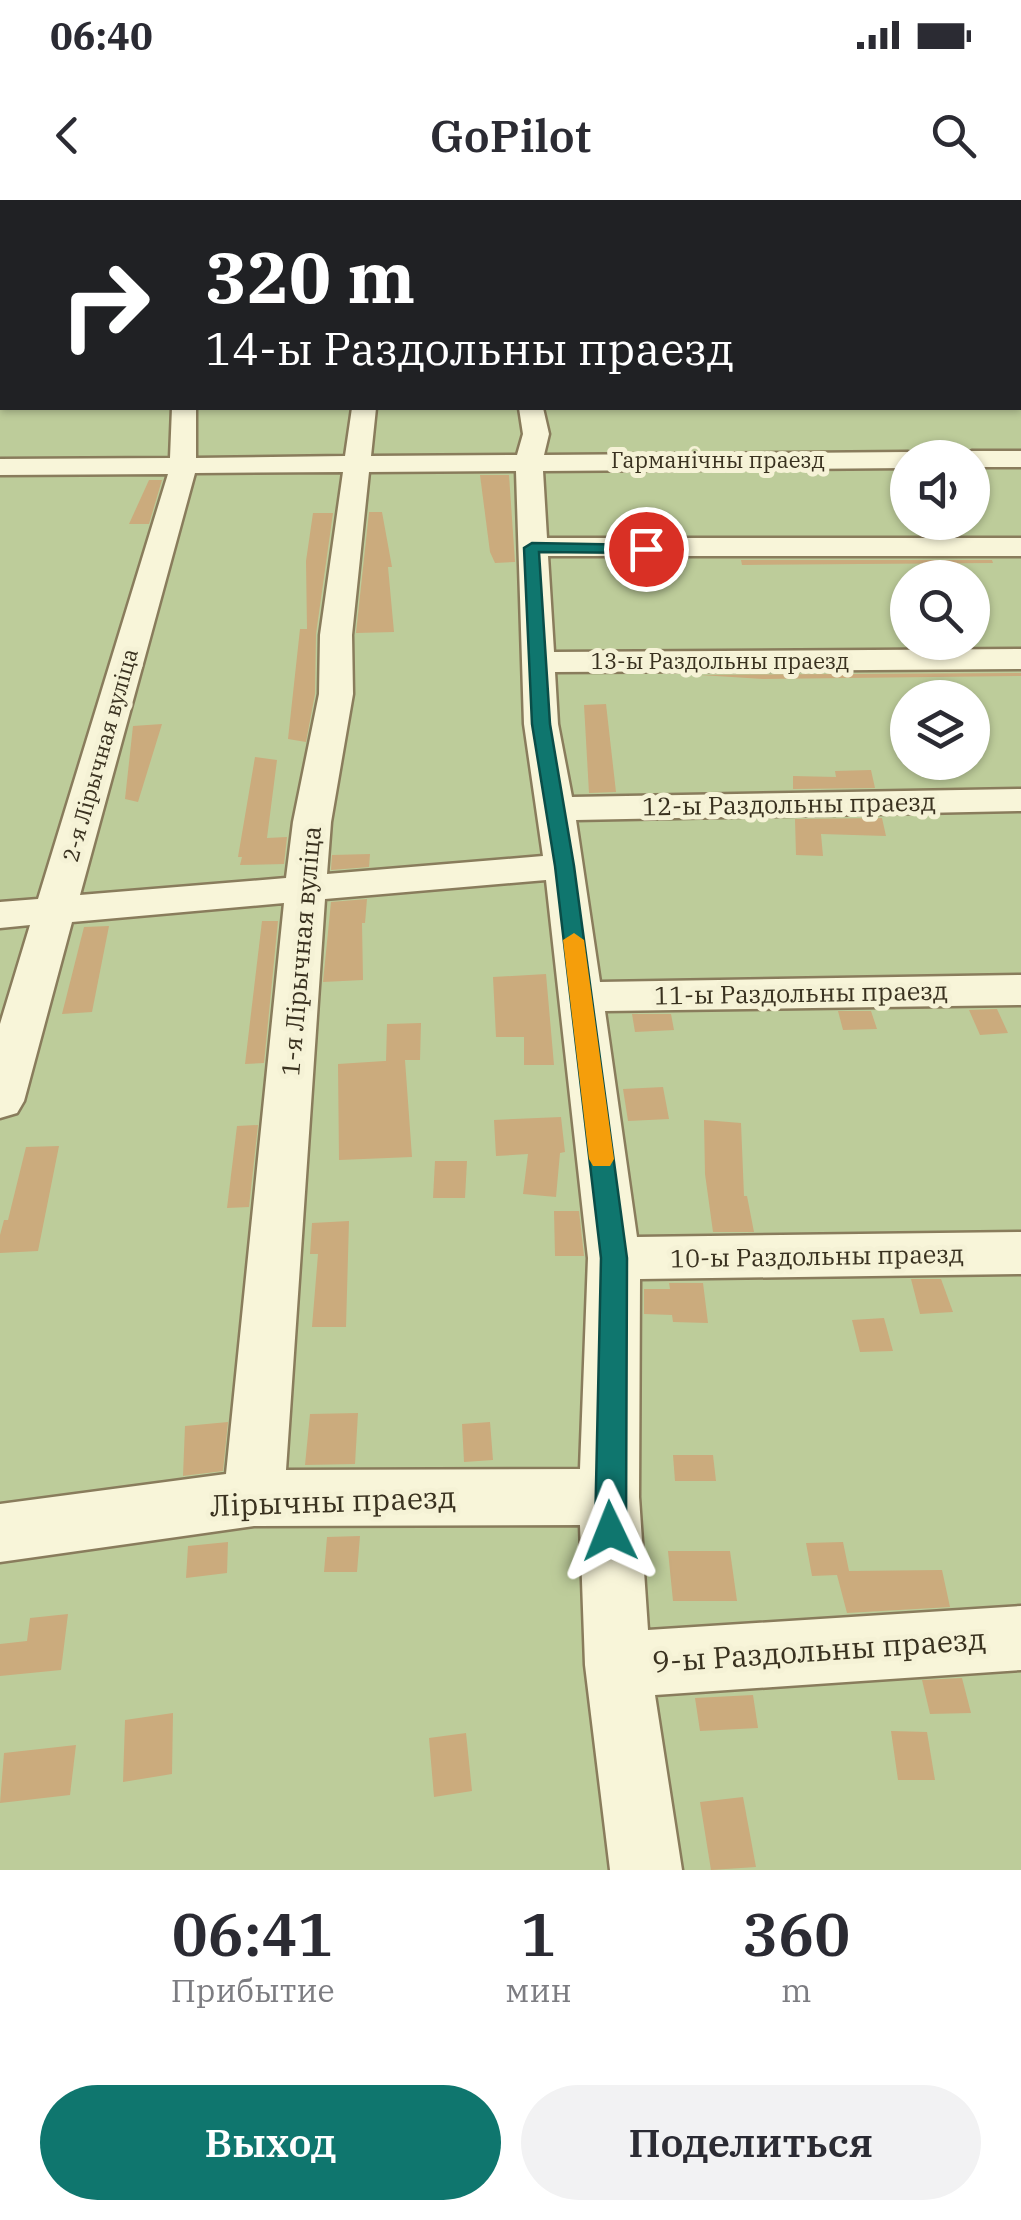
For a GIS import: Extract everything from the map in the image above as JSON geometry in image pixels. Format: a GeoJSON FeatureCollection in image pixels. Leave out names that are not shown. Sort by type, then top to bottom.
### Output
{"type":"FeatureCollection","features":[{"type":"Feature","properties":{"kind":"street","name":"2-я Лірычная вуліца"},"geometry":{"type":"LineString","coordinates":[[0,1101],[183,466],[184,410]]}},
{"type":"Feature","properties":{"kind":"street","name":"1-я Лірычная вуліца"},"geometry":{"type":"LineString","coordinates":[[254,1498],[305,890],[312,822],[336,694],[336,635],[354,463],[364,410]]}},
{"type":"Feature","properties":{"kind":"street"},"geometry":{"type":"LineString","coordinates":[[531,410],[536,434],[530,461],[541,724],[564,866],[614,1258],[608,1497],[618,1664],[646,1870]]}},
{"type":"Feature","properties":{"kind":"street"},"geometry":{"type":"LineString","coordinates":[[990,460],[1021,459]]}},
{"type":"Feature","properties":{"kind":"street","name":"Гарманічны праезд"},"geometry":{"type":"LineString","coordinates":[[0,467],[890,460]]}},
{"type":"Feature","properties":{"kind":"street"},"geometry":{"type":"LineString","coordinates":[[532,548],[1021,548]]}},
{"type":"Feature","properties":{"kind":"street","name":"13-ы Раздольны праезд"},"geometry":{"type":"LineString","coordinates":[[539,662],[1021,659]]}},
{"type":"Feature","properties":{"kind":"street","name":"12-ы Раздольны праезд"},"geometry":{"type":"LineString","coordinates":[[556,808],[1021,800]]}},
{"type":"Feature","properties":{"kind":"street"},"geometry":{"type":"LineString","coordinates":[[0,915],[564,866]]}},
{"type":"Feature","properties":{"kind":"street","name":"11-ы Раздольны праезд"},"geometry":{"type":"LineString","coordinates":[[580,996],[1021,990]]}},
{"type":"Feature","properties":{"kind":"street","name":"10-ы Раздольны праезд"},"geometry":{"type":"LineString","coordinates":[[614,1258],[1021,1253]]}},
{"type":"Feature","properties":{"kind":"street","name":"Лірычны праезд"},"geometry":{"type":"LineString","coordinates":[[0,1533],[254,1498],[608,1497]]}},
{"type":"Feature","properties":{"kind":"street","name":"9-ы Раздольны праезд"},"geometry":{"type":"LineString","coordinates":[[618,1664],[1021,1638]]}},
{"type":"Feature","properties":{"kind":"green space"},"geometry":{"type":"Polygon","coordinates":[[[0,410],[1021,410],[1021,1870],[0,1870],[0,410]]]}},
{"type":"Feature","properties":{"kind":"building"},"geometry":{"type":"Polygon","coordinates":[[[480,475],[509,475],[515,562],[495,563],[490,552],[480,475]]]}},
{"type":"Feature","properties":{"kind":"building"},"geometry":{"type":"Polygon","coordinates":[[[149,480],[162,480],[149,524],[129,524],[149,480]]]}},
{"type":"Feature","properties":{"kind":"building"},"geometry":{"type":"Polygon","coordinates":[[[369,512],[382,512],[392,567],[388,567],[394,632],[356,633],[369,512]]]}},
{"type":"Feature","properties":{"kind":"building"},"geometry":{"type":"Polygon","coordinates":[[[313,513],[333,513],[316,634],[315,694],[306,742],[288,739],[300,629],[307,629],[306,561],[313,513]]]}},
{"type":"Feature","properties":{"kind":"building"},"geometry":{"type":"Polygon","coordinates":[[[741,560],[890,560],[890,564],[742,565],[741,560]]]}},
{"type":"Feature","properties":{"kind":"building"},"geometry":{"type":"Polygon","coordinates":[[[1021,673],[763,679],[700,675],[1021,673]]]}},
{"type":"Feature","properties":{"kind":"building"},"geometry":{"type":"Polygon","coordinates":[[[606,704],[616,792],[589,793],[584,705],[606,704]]]}},
{"type":"Feature","properties":{"kind":"building"},"geometry":{"type":"Polygon","coordinates":[[[162,724],[138,802],[125,799],[133,726],[162,724]]]}},
{"type":"Feature","properties":{"kind":"building"},"geometry":{"type":"Polygon","coordinates":[[[255,757],[277,760],[267,838],[287,837],[284,864],[240,865],[242,857],[238,857],[255,757]]]}},
{"type":"Feature","properties":{"kind":"building"},"geometry":{"type":"Polygon","coordinates":[[[871,770],[875,788],[793,789],[793,776],[836,777],[835,771],[871,770]]]}},
{"type":"Feature","properties":{"kind":"building"},"geometry":{"type":"Polygon","coordinates":[[[882,818],[886,836],[821,834],[823,856],[796,855],[795,819],[882,818]]]}},
{"type":"Feature","properties":{"kind":"building"},"geometry":{"type":"Polygon","coordinates":[[[370,854],[369,867],[331,870],[332,855],[370,854]]]}},
{"type":"Feature","properties":{"kind":"building"},"geometry":{"type":"Polygon","coordinates":[[[367,899],[362,923],[363,980],[323,982],[331,902],[367,899]]]}},
{"type":"Feature","properties":{"kind":"building"},"geometry":{"type":"Polygon","coordinates":[[[262,921],[278,921],[264,1063],[245,1064],[262,921]]]}},
{"type":"Feature","properties":{"kind":"building"},"geometry":{"type":"Polygon","coordinates":[[[109,926],[92,1012],[62,1014],[84,927],[109,926]]]}},
{"type":"Feature","properties":{"kind":"building"},"geometry":{"type":"Polygon","coordinates":[[[546,974],[554,1065],[524,1065],[524,1037],[496,1037],[493,977],[546,974]]]}},
{"type":"Feature","properties":{"kind":"building"},"geometry":{"type":"Polygon","coordinates":[[[997,1009],[1008,1033],[980,1035],[969,1010],[997,1009]]]}},
{"type":"Feature","properties":{"kind":"building"},"geometry":{"type":"Polygon","coordinates":[[[838,1011],[871,1011],[877,1029],[843,1030],[838,1011]]]}},
{"type":"Feature","properties":{"kind":"building"},"geometry":{"type":"Polygon","coordinates":[[[632,1014],[671,1014],[674,1030],[635,1032],[632,1014]]]}},
{"type":"Feature","properties":{"kind":"building"},"geometry":{"type":"Polygon","coordinates":[[[421,1023],[420,1060],[405,1060],[412,1157],[339,1160],[338,1064],[386,1061],[387,1024],[421,1023]]]}},
{"type":"Feature","properties":{"kind":"building"},"geometry":{"type":"Polygon","coordinates":[[[663,1087],[669,1119],[628,1121],[623,1089],[663,1087]]]}},
{"type":"Feature","properties":{"kind":"building"},"geometry":{"type":"Polygon","coordinates":[[[561,1117],[565,1152],[560,1153],[556,1197],[523,1194],[528,1154],[496,1156],[494,1120],[561,1117]]]}},
{"type":"Feature","properties":{"kind":"building"},"geometry":{"type":"Polygon","coordinates":[[[704,1120],[741,1123],[744,1196],[754,1232],[713,1232],[705,1174],[704,1120]]]}},
{"type":"Feature","properties":{"kind":"building"},"geometry":{"type":"Polygon","coordinates":[[[258,1125],[249,1207],[227,1208],[237,1126],[258,1125]]]}},
{"type":"Feature","properties":{"kind":"building"},"geometry":{"type":"Polygon","coordinates":[[[59,1146],[38,1251],[0,1253],[0,1235],[4,1220],[8,1220],[26,1147],[59,1146]]]}},
{"type":"Feature","properties":{"kind":"building"},"geometry":{"type":"Polygon","coordinates":[[[435,1161],[467,1161],[465,1198],[433,1198],[435,1161]]]}},
{"type":"Feature","properties":{"kind":"building"},"geometry":{"type":"Polygon","coordinates":[[[554,1211],[579,1211],[584,1256],[555,1256],[554,1211]]]}},
{"type":"Feature","properties":{"kind":"building"},"geometry":{"type":"Polygon","coordinates":[[[349,1221],[346,1327],[312,1327],[318,1254],[310,1254],[312,1223],[349,1221]]]}},
{"type":"Feature","properties":{"kind":"building"},"geometry":{"type":"Polygon","coordinates":[[[911,1279],[941,1279],[953,1312],[920,1314],[911,1279]]]}},
{"type":"Feature","properties":{"kind":"building"},"geometry":{"type":"Polygon","coordinates":[[[669,1283],[703,1283],[708,1323],[673,1322],[672,1315],[644,1314],[644,1289],[670,1289],[669,1283]]]}},
{"type":"Feature","properties":{"kind":"building"},"geometry":{"type":"Polygon","coordinates":[[[884,1318],[893,1351],[860,1352],[852,1320],[884,1318]]]}},
{"type":"Feature","properties":{"kind":"building"},"geometry":{"type":"Polygon","coordinates":[[[358,1413],[355,1464],[305,1465],[310,1414],[358,1413]]]}},
{"type":"Feature","properties":{"kind":"building"},"geometry":{"type":"Polygon","coordinates":[[[228,1422],[223,1471],[183,1476],[185,1426],[228,1422]]]}},
{"type":"Feature","properties":{"kind":"building"},"geometry":{"type":"Polygon","coordinates":[[[490,1422],[493,1460],[464,1462],[462,1424],[490,1422]]]}},
{"type":"Feature","properties":{"kind":"building"},"geometry":{"type":"Polygon","coordinates":[[[673,1455],[713,1455],[716,1481],[675,1481],[673,1455]]]}},
{"type":"Feature","properties":{"kind":"building"},"geometry":{"type":"Polygon","coordinates":[[[360,1536],[357,1572],[324,1572],[327,1537],[360,1536]]]}},
{"type":"Feature","properties":{"kind":"building"},"geometry":{"type":"Polygon","coordinates":[[[228,1542],[227,1573],[186,1578],[188,1546],[228,1542]]]}},
{"type":"Feature","properties":{"kind":"building"},"geometry":{"type":"Polygon","coordinates":[[[843,1542],[849,1571],[942,1570],[950,1607],[847,1613],[837,1575],[812,1576],[806,1543],[843,1542]]]}},
{"type":"Feature","properties":{"kind":"building"},"geometry":{"type":"Polygon","coordinates":[[[668,1551],[730,1551],[737,1601],[673,1601],[668,1551]]]}},
{"type":"Feature","properties":{"kind":"building"},"geometry":{"type":"Polygon","coordinates":[[[68,1614],[61,1670],[0,1676],[0,1644],[27,1641],[30,1618],[68,1614]]]}},
{"type":"Feature","properties":{"kind":"building"},"geometry":{"type":"Polygon","coordinates":[[[962,1678],[971,1713],[930,1714],[922,1680],[962,1678]]]}},
{"type":"Feature","properties":{"kind":"building"},"geometry":{"type":"Polygon","coordinates":[[[753,1695],[758,1728],[700,1731],[695,1698],[753,1695]]]}},
{"type":"Feature","properties":{"kind":"building"},"geometry":{"type":"Polygon","coordinates":[[[173,1713],[172,1774],[123,1782],[125,1720],[173,1713]]]}},
{"type":"Feature","properties":{"kind":"building"},"geometry":{"type":"Polygon","coordinates":[[[891,1731],[927,1732],[935,1780],[898,1780],[891,1731]]]}},
{"type":"Feature","properties":{"kind":"building"},"geometry":{"type":"Polygon","coordinates":[[[466,1733],[472,1791],[434,1797],[429,1738],[466,1733]]]}},
{"type":"Feature","properties":{"kind":"building"},"geometry":{"type":"Polygon","coordinates":[[[76,1745],[70,1795],[0,1803],[4,1753],[76,1745]]]}},
{"type":"Feature","properties":{"kind":"building"},"geometry":{"type":"Polygon","coordinates":[[[743,1797],[756,1867],[711,1870],[700,1802],[743,1797]]]}},
{"type":"Feature","properties":{"kind":"slow traffic"},"geometry":{"type":"LineString","coordinates":[[574,940],[601,1159]]}},
{"type":"Feature","properties":{"kind":"route"},"geometry":{"type":"LineString","coordinates":[[610,1531],[614,1258],[564,866],[541,724],[532,548],[646,549]]}}]}
